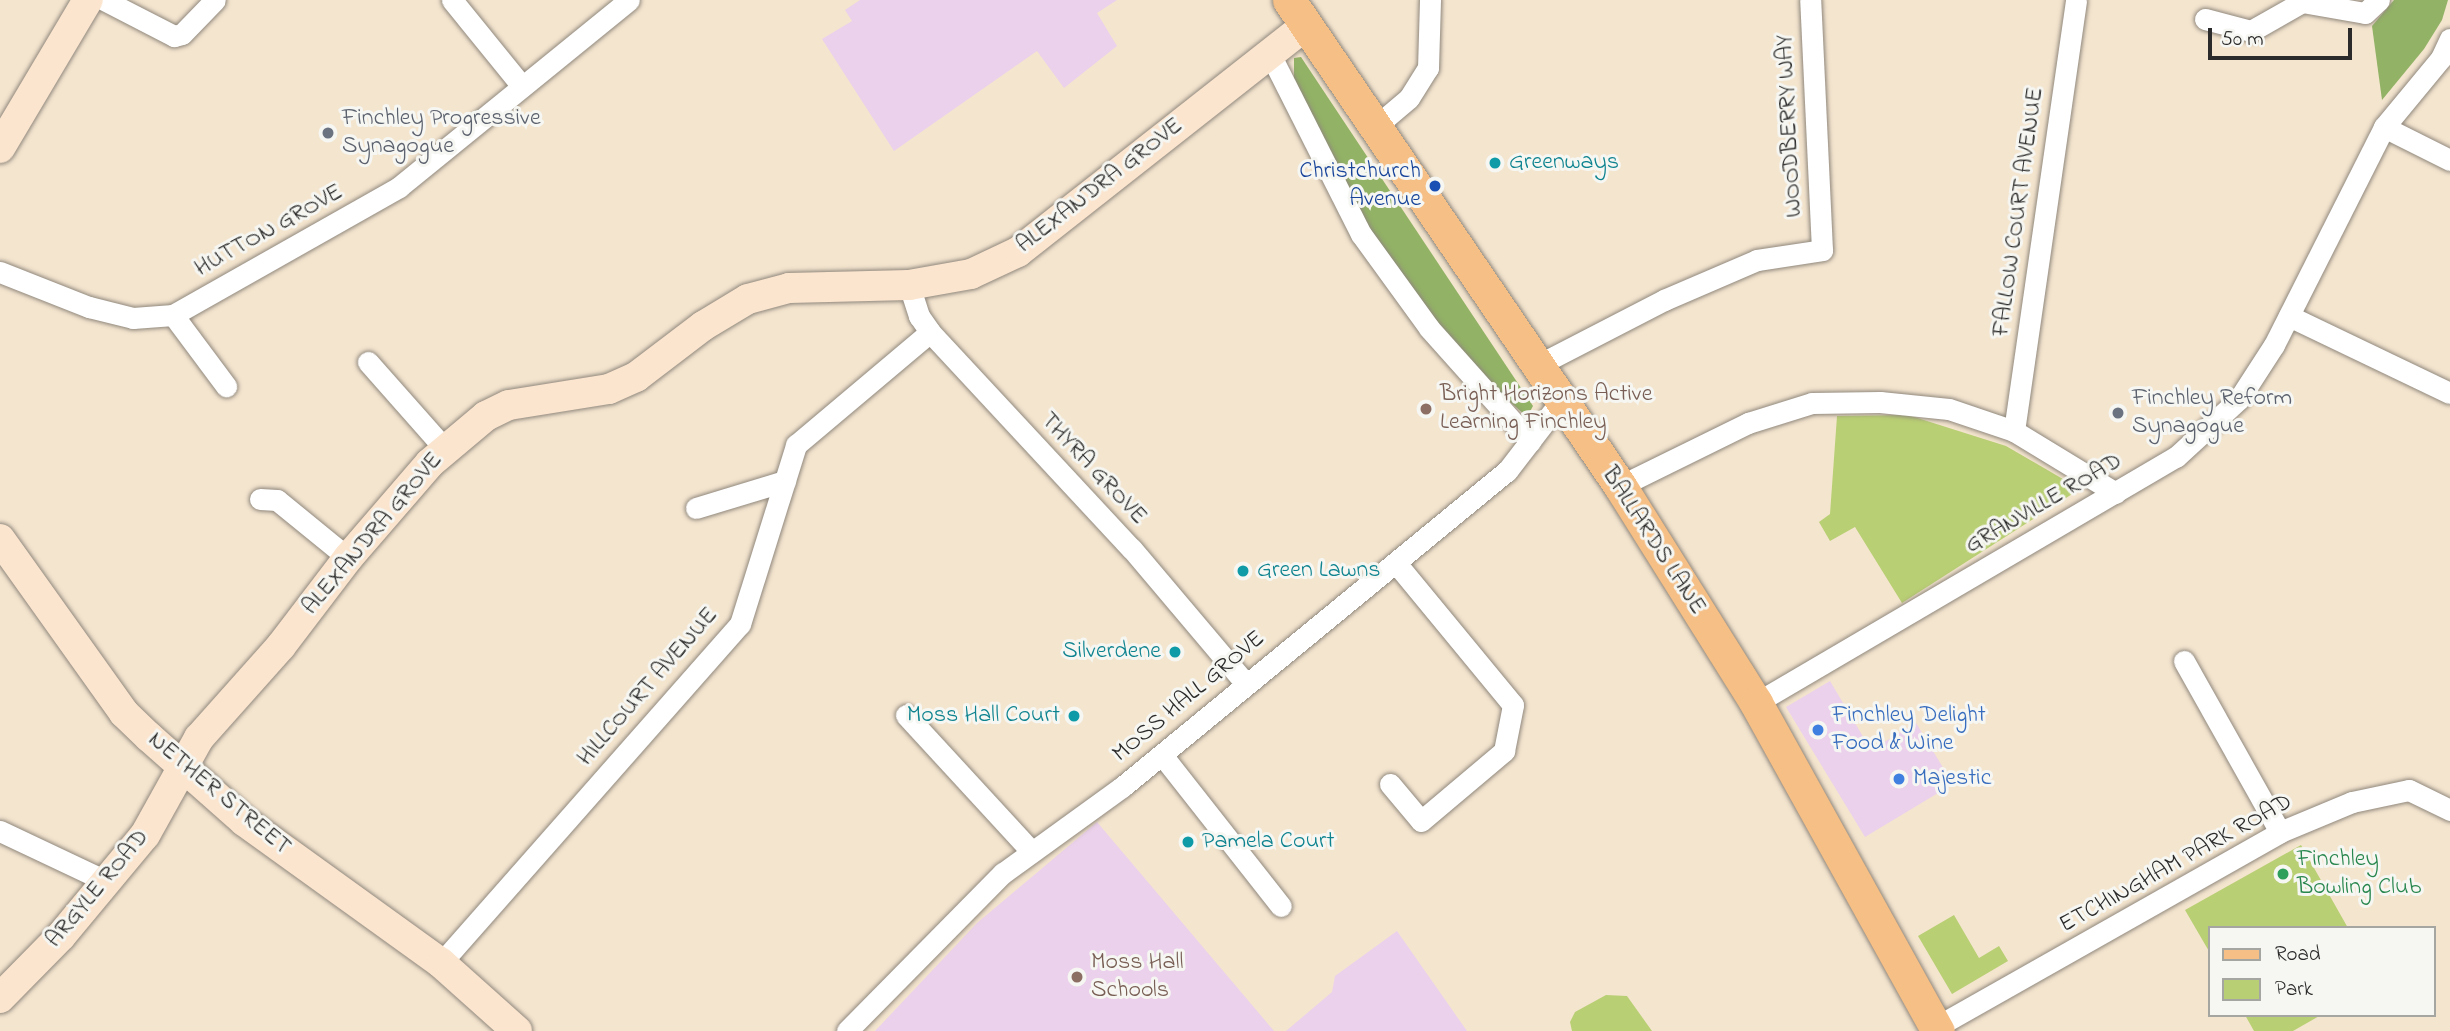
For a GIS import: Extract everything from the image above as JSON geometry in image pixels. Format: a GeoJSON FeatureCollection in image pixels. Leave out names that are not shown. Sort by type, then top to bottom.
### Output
{"type":"FeatureCollection","features":[{"type":"Feature","properties":{"kind":"main road","name":"BALLARDS LANE"},"geometry":{"type":"LineString","coordinates":[[1298,13],[1619,485],[1756,703],[1937,1029]]}},
{"type":"Feature","properties":{"kind":"street"},"geometry":{"type":"LineString","coordinates":[[0,148],[88,0]]}},
{"type":"Feature","properties":{"kind":"street"},"geometry":{"type":"LineString","coordinates":[[104,0],[174,36],[182,34],[215,0]]}},
{"type":"Feature","properties":{"kind":"street"},"geometry":{"type":"LineString","coordinates":[[452,0],[522,86]]}},
{"type":"Feature","properties":{"kind":"street","name":"HUTTON GROVE"},"geometry":{"type":"LineString","coordinates":[[0,272],[100,310],[133,318],[173,315],[399,187],[629,0]]}},
{"type":"Feature","properties":{"kind":"street"},"geometry":{"type":"LineString","coordinates":[[1376,126],[1409,97],[1428,68],[1430,0]]}},
{"type":"Feature","properties":{"kind":"street","name":"WOODBERRY WAY"},"geometry":{"type":"LineString","coordinates":[[1538,365],[1664,300],[1757,260],[1822,250],[1810,0]]}},
{"type":"Feature","properties":{"kind":"street","name":"FALLOW COURT AVENUE"},"geometry":{"type":"LineString","coordinates":[[2014,431],[2076,0]]}},
{"type":"Feature","properties":{"kind":"street"},"geometry":{"type":"LineString","coordinates":[[2205,19],[2251,31],[2302,2],[2365,13],[2379,0]]}},
{"type":"Feature","properties":{"kind":"street","name":"ALEXANDRA GROVE"},"geometry":{"type":"LineString","coordinates":[[184,770],[199,738],[281,646],[348,558],[445,449],[486,416],[509,405],[584,396],[636,376],[703,326],[748,299],[789,288],[909,285],[971,274],[1018,252],[1269,54],[1298,13]]}},
{"type":"Feature","properties":{"kind":"street","name":"GRANVILLE ROAD"},"geometry":{"type":"LineString","coordinates":[[1756,703],[2176,457],[2239,398],[2289,316],[2384,127],[2441,58],[2450,39]]}},
{"type":"Feature","properties":{"kind":"street"},"geometry":{"type":"LineString","coordinates":[[1269,54],[1361,234],[1429,328],[1530,442]]}},
{"type":"Feature","properties":{"kind":"street"},"geometry":{"type":"LineString","coordinates":[[2384,127],[2450,160]]}},
{"type":"Feature","properties":{"kind":"street","name":"THYRA GROVE"},"geometry":{"type":"LineString","coordinates":[[909,285],[919,317],[930,332],[1132,549],[1246,684]]}},
{"type":"Feature","properties":{"kind":"street"},"geometry":{"type":"LineString","coordinates":[[173,315],[226,386]]}},
{"type":"Feature","properties":{"kind":"street"},"geometry":{"type":"LineString","coordinates":[[2289,316],[2450,393]]}},
{"type":"Feature","properties":{"kind":"street","name":"HILLCOURT AVENUE"},"geometry":{"type":"LineString","coordinates":[[441,963],[740,624],[796,445],[930,332]]}},
{"type":"Feature","properties":{"kind":"street"},"geometry":{"type":"LineString","coordinates":[[368,362],[445,449]]}},
{"type":"Feature","properties":{"kind":"street","name":"MOSS HALL GROVE"},"geometry":{"type":"LineString","coordinates":[[847,1031],[1003,873],[1162,755],[1507,471],[1560,401]]}},
{"type":"Feature","properties":{"kind":"street"},"geometry":{"type":"LineString","coordinates":[[1619,485],[1748,423],[1812,403],[1880,401],[1949,409],[2014,431],[2116,493]]}},
{"type":"Feature","properties":{"kind":"street"},"geometry":{"type":"LineString","coordinates":[[696,508],[785,481]]}},
{"type":"Feature","properties":{"kind":"street"},"geometry":{"type":"LineString","coordinates":[[260,499],[277,500],[348,558]]}},
{"type":"Feature","properties":{"kind":"street","name":"NETHER STREET"},"geometry":{"type":"LineString","coordinates":[[0,539],[124,713],[184,770],[244,821],[441,963],[517,1031]]}},
{"type":"Feature","properties":{"kind":"street"},"geometry":{"type":"LineString","coordinates":[[1390,784],[1421,821],[1504,751],[1513,705],[1396,563]]}},
{"type":"Feature","properties":{"kind":"street"},"geometry":{"type":"LineString","coordinates":[[2184,661],[2280,832]]}},
{"type":"Feature","properties":{"kind":"street"},"geometry":{"type":"LineString","coordinates":[[906,715],[1031,851]]}},
{"type":"Feature","properties":{"kind":"street"},"geometry":{"type":"LineString","coordinates":[[1162,755],[1281,906]]}},
{"type":"Feature","properties":{"kind":"street","name":"ARGYLE ROAD"},"geometry":{"type":"LineString","coordinates":[[0,998],[61,936],[145,835],[184,770]]}},
{"type":"Feature","properties":{"kind":"street","name":"ETCHINGHAM PARK ROAD"},"geometry":{"type":"LineString","coordinates":[[1937,1029],[2280,832],[2352,802],[2409,790],[2450,810]]}},
{"type":"Feature","properties":{"kind":"street"},"geometry":{"type":"LineString","coordinates":[[0,831],[106,881]]}},
{"type":"Feature","properties":{"kind":"shaded area"},"geometry":{"type":"Polygon","coordinates":[[[860,0],[1117,0],[1097,13],[1117,46],[1064,88],[1037,51],[894,151],[822,39],[852,21],[845,10],[860,0]]]}},
{"type":"Feature","properties":{"kind":"shaded area"},"geometry":{"type":"Polygon","coordinates":[[[1830,681],[1871,750],[1916,723],[1953,784],[1865,837],[1786,707],[1830,681]]]}},
{"type":"Feature","properties":{"kind":"shaded area","name":"Moss Hall Schools"},"geometry":{"type":"Polygon","coordinates":[[[1097,822],[1274,1031],[875,1031],[977,923],[1097,822]]]}},
{"type":"Feature","properties":{"kind":"shaded area"},"geometry":{"type":"Polygon","coordinates":[[[1397,931],[1467,1031],[1286,1031],[1332,992],[1335,976],[1397,931]]]}},
{"type":"Feature","properties":{"kind":"green space"},"geometry":{"type":"Polygon","coordinates":[[[2394,0],[2448,0],[2442,20],[2424,49],[2382,100],[2372,26],[2394,0]]]}},
{"type":"Feature","properties":{"kind":"green space"},"geometry":{"type":"Polygon","coordinates":[[[1301,57],[1533,406],[1527,417],[1481,376],[1407,289],[1362,216],[1294,79],[1294,58],[1301,57]]]}},
{"type":"Feature","properties":{"kind":"green space"},"geometry":{"type":"Polygon","coordinates":[[[1908,415],[2006,446],[2080,489],[1902,603],[1855,527],[1830,541],[1819,522],[1830,514],[1837,416],[1908,415]]]}},
{"type":"Feature","properties":{"kind":"green space","name":"Finchley Bowling Club"},"geometry":{"type":"Polygon","coordinates":[[[2301,845],[2347,926],[2208,926],[2208,950],[2185,910],[2301,845]]]}},
{"type":"Feature","properties":{"kind":"green space"},"geometry":{"type":"Polygon","coordinates":[[[1954,915],[1979,958],[1999,946],[2008,961],[1952,994],[1918,936],[1954,915]]]}},
{"type":"Feature","properties":{"kind":"green space"},"geometry":{"type":"Polygon","coordinates":[[[1606,995],[1627,996],[1652,1031],[1572,1031],[1570,1022],[1575,1012],[1606,995]]]}},
{"type":"Feature","properties":{"kind":"green space"},"geometry":{"type":"Polygon","coordinates":[[[2246,1017],[2318,1017],[2293,1031],[2254,1031],[2246,1017]]]}},
{"type":"Feature","properties":{"kind":"place","name":"Finchley Progressive Synagogue"},"geometry":{"type":"Point","coordinates":[328,133]}},
{"type":"Feature","properties":{"kind":"place","name":"Greenways"},"geometry":{"type":"Point","coordinates":[1495,163]}},
{"type":"Feature","properties":{"kind":"place","name":"Christchurch Avenue"},"geometry":{"type":"Point","coordinates":[1435,186]}},
{"type":"Feature","properties":{"kind":"place","name":"Bright Horizons Active Learning Finchley"},"geometry":{"type":"Point","coordinates":[1426,409]}},
{"type":"Feature","properties":{"kind":"place","name":"Finchley Reform Synagogue"},"geometry":{"type":"Point","coordinates":[2118,413]}},
{"type":"Feature","properties":{"kind":"place","name":"Green Lawns"},"geometry":{"type":"Point","coordinates":[1243,571]}},
{"type":"Feature","properties":{"kind":"place","name":"Silverdene"},"geometry":{"type":"Point","coordinates":[1175,652]}},
{"type":"Feature","properties":{"kind":"place","name":"Moss Hall Court"},"geometry":{"type":"Point","coordinates":[1074,716]}},
{"type":"Feature","properties":{"kind":"place","name":"Finchley Delight Food & Wine"},"geometry":{"type":"Point","coordinates":[1818,730]}},
{"type":"Feature","properties":{"kind":"place","name":"Majestic"},"geometry":{"type":"Point","coordinates":[1899,779]}},
{"type":"Feature","properties":{"kind":"place","name":"Pamela Court"},"geometry":{"type":"Point","coordinates":[1188,842]}},
{"type":"Feature","properties":{"kind":"place","name":"Finchley Bowling Club"},"geometry":{"type":"Point","coordinates":[2283,874]}},
{"type":"Feature","properties":{"kind":"place","name":"Moss Hall Schools"},"geometry":{"type":"Point","coordinates":[1077,977]}}]}
